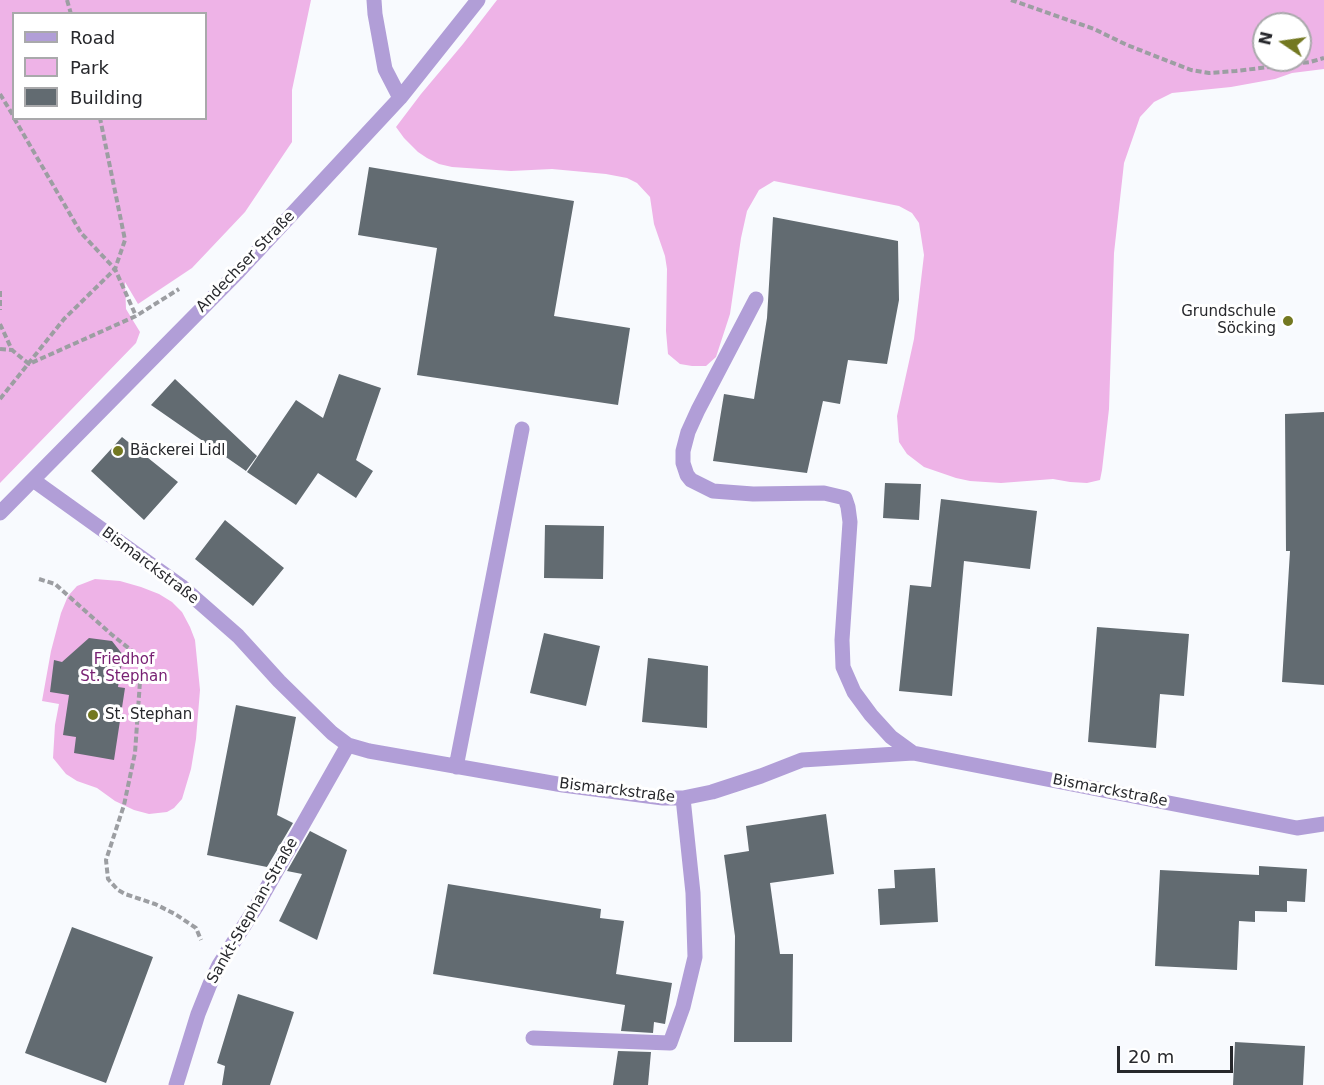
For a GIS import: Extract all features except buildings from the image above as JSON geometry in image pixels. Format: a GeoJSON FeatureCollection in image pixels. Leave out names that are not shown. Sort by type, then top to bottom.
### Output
{"type":"FeatureCollection","features":[{"type":"Feature","properties":{"kind":"street"},"geometry":{"type":"LineString","coordinates":[[374,0],[385,69],[400,98]]}},
{"type":"Feature","properties":{"kind":"street","name":"Andechser Straße"},"geometry":{"type":"LineString","coordinates":[[0,513],[240,271],[400,98],[478,0]]}},
{"type":"Feature","properties":{"kind":"street"},"geometry":{"type":"LineString","coordinates":[[756,299],[688,432],[683,451],[683,463],[687,475],[691,480],[713,491],[753,494],[824,493],[845,498],[850,522],[842,640],[843,667],[854,692],[871,715],[891,737],[913,753]]}},
{"type":"Feature","properties":{"kind":"street"},"geometry":{"type":"LineString","coordinates":[[456,767],[522,429]]}},
{"type":"Feature","properties":{"kind":"street","name":"Bismarckstraße"},"geometry":{"type":"LineString","coordinates":[[33,480],[181,586],[238,636],[279,681],[332,733],[348,745],[456,767],[615,793],[663,798],[683,798],[712,792],[802,760],[913,753],[1297,828],[1324,824]]}},
{"type":"Feature","properties":{"kind":"street","name":"Sankt-Stephan-Straße"},"geometry":{"type":"LineString","coordinates":[[176,1085],[198,1014],[219,965],[256,907],[348,745]]}},
{"type":"Feature","properties":{"kind":"street"},"geometry":{"type":"LineString","coordinates":[[533,1038],[670,1042],[683,1007],[695,957],[693,892],[683,798]]}},
{"type":"Feature","properties":{"kind":"path"},"geometry":{"type":"LineString","coordinates":[[1011,0],[1094,29],[1127,45],[1191,70],[1209,73],[1236,71],[1310,62],[1324,58]]}},
{"type":"Feature","properties":{"kind":"path"},"geometry":{"type":"LineString","coordinates":[[0,94],[12,115]]}},
{"type":"Feature","properties":{"kind":"path"},"geometry":{"type":"LineString","coordinates":[[15,120],[81,233],[115,269],[136,316]]}},
{"type":"Feature","properties":{"kind":"path"},"geometry":{"type":"LineString","coordinates":[[0,399],[64,319],[115,269],[125,240],[100,120]]}},
{"type":"Feature","properties":{"kind":"path"},"geometry":{"type":"LineString","coordinates":[[29,364],[136,316],[186,285]]}},
{"type":"Feature","properties":{"kind":"path"},"geometry":{"type":"LineString","coordinates":[[0,291],[0,310]]}},
{"type":"Feature","properties":{"kind":"path"},"geometry":{"type":"LineString","coordinates":[[0,324],[12,350],[29,364]]}},
{"type":"Feature","properties":{"kind":"path"},"geometry":{"type":"LineString","coordinates":[[0,349],[12,350]]}},
{"type":"Feature","properties":{"kind":"path"},"geometry":{"type":"LineString","coordinates":[[39,579],[55,584],[131,650],[141,667],[135,753],[124,805],[106,860],[108,879],[118,890],[166,909],[195,928],[219,965]]}},
{"type":"Feature","properties":{"kind":"green space"},"geometry":{"type":"Polygon","coordinates":[[[0,0],[311,0],[292,90],[292,142],[245,212],[192,268],[138,304],[125,282],[126,309],[140,332],[136,343],[0,483],[0,0]]]}},
{"type":"Feature","properties":{"kind":"green space"},"geometry":{"type":"Polygon","coordinates":[[[497,0],[1324,0],[1324,69],[1312,70],[1312,12],[1252,12],[1252,72],[1300,72],[1231,87],[1172,93],[1154,102],[1140,117],[1124,163],[1114,253],[1109,409],[1102,470],[1100,480],[1087,483],[1053,479],[1001,483],[956,478],[924,467],[907,454],[899,442],[897,416],[914,339],[924,255],[919,223],[912,213],[899,206],[774,181],[759,190],[747,211],[730,314],[716,357],[706,366],[680,364],[668,354],[665,256],[654,224],[650,197],[637,183],[627,178],[606,174],[552,169],[511,171],[439,164],[418,152],[396,127],[497,0]]]}},
{"type":"Feature","properties":{"kind":"green space","name":"Friedhof St. Stephan"},"geometry":{"type":"Polygon","coordinates":[[[95,579],[120,581],[159,594],[182,612],[195,640],[200,690],[196,739],[191,769],[182,799],[167,812],[149,814],[115,801],[97,788],[77,781],[66,774],[53,758],[59,704],[42,701],[51,651],[68,596],[77,586],[95,579]]]}},
{"type":"Feature","properties":{"kind":"place","name":"Grundschule Söcking"},"geometry":{"type":"Point","coordinates":[1288,321]}},
{"type":"Feature","properties":{"kind":"place","name":"Bäckerei Lidl"},"geometry":{"type":"Point","coordinates":[118,451]}},
{"type":"Feature","properties":{"kind":"place","name":"St. Stephan"},"geometry":{"type":"Point","coordinates":[93,715]}}]}
